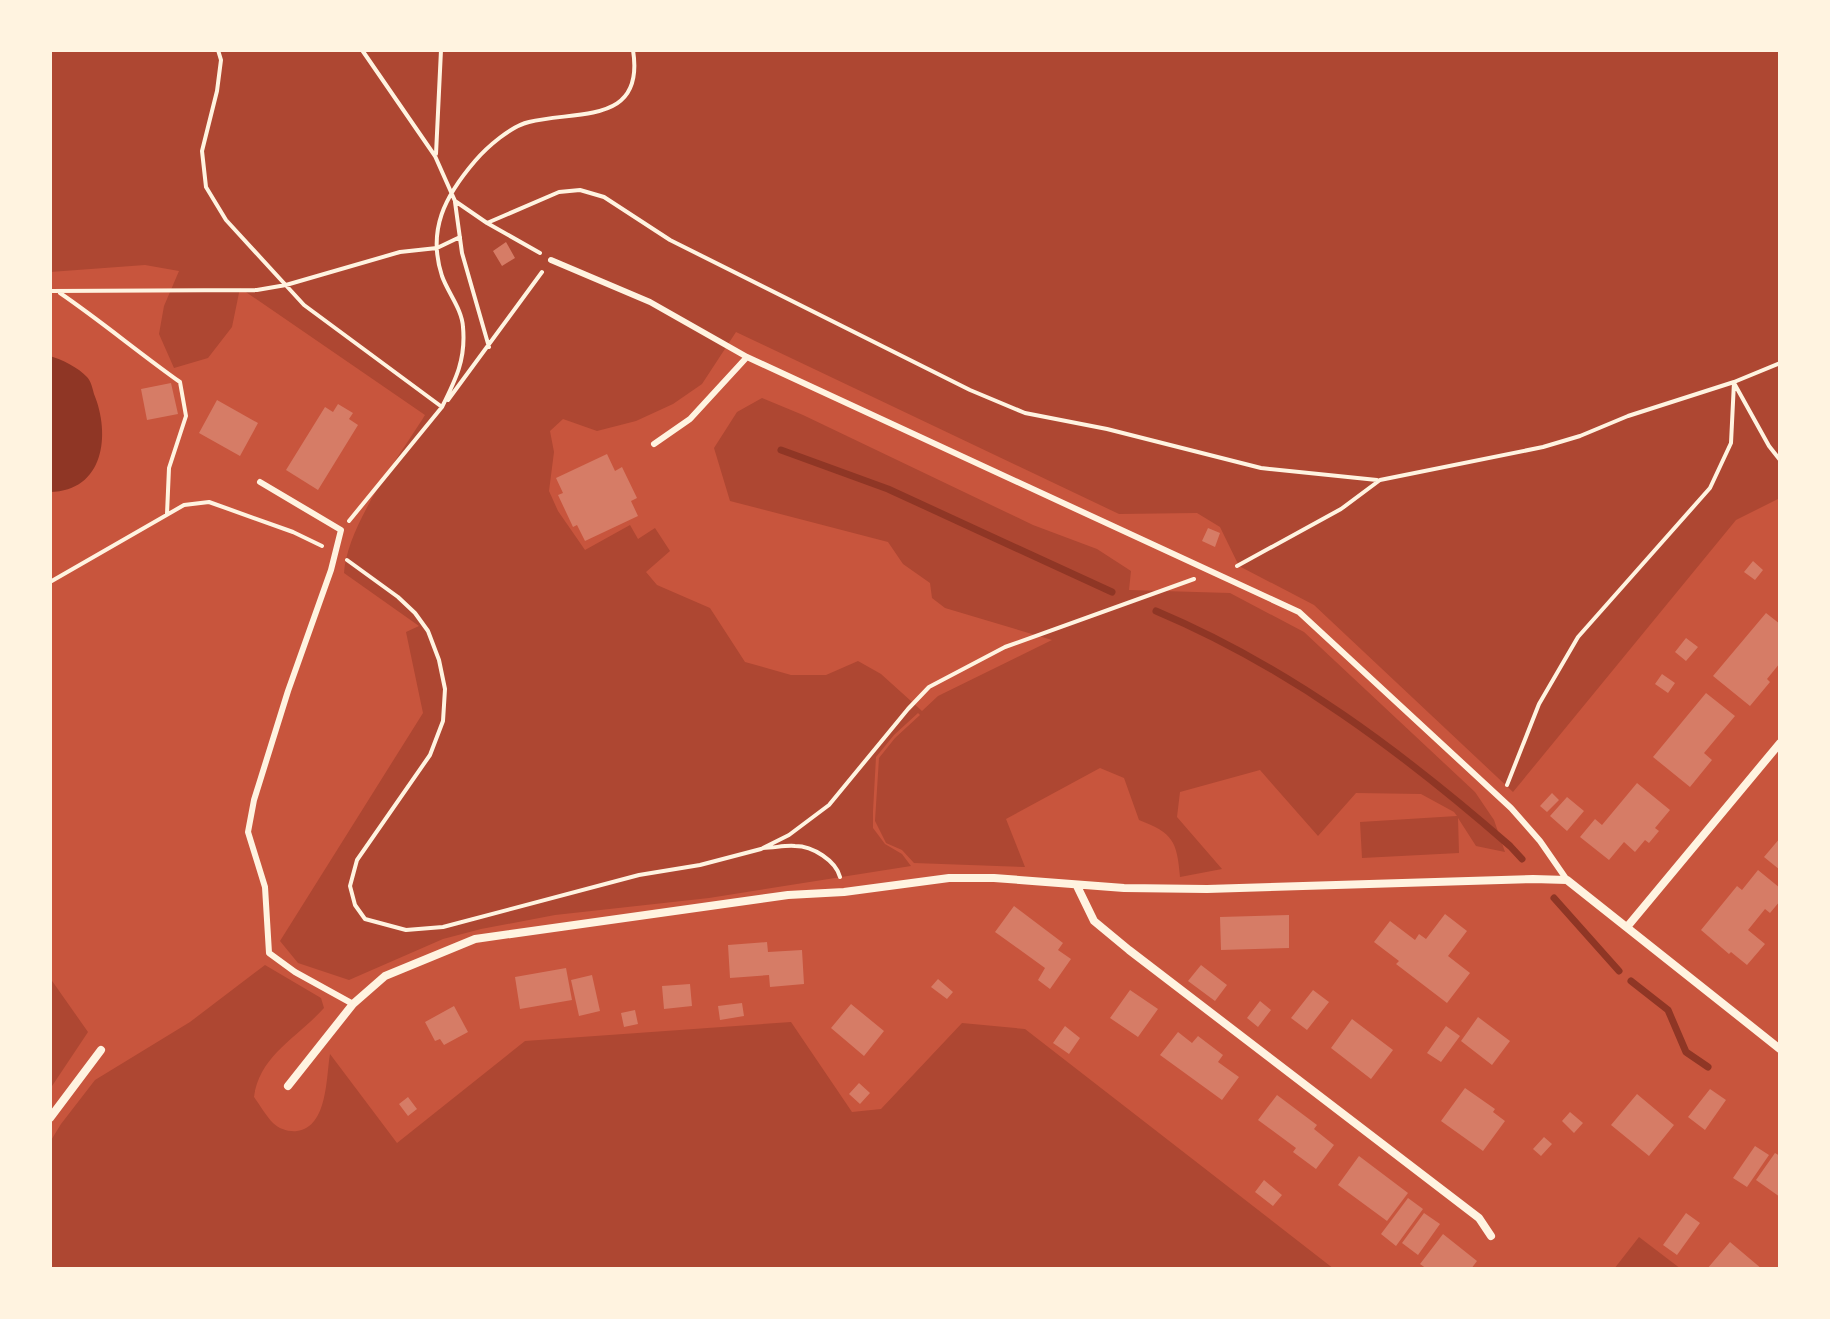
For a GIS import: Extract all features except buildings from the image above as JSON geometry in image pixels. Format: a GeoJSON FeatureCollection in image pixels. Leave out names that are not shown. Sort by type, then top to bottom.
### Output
{"type":"FeatureCollection","features":[{"type":"Feature","properties":{"kind":"street"},"geometry":{"type":"LineString","coordinates":[[1627,927],[1780,743]]}},
{"type":"Feature","properties":{"kind":"street"},"geometry":{"type":"LineString","coordinates":[[288,1086],[353,1004],[385,976],[475,939],[788,895],[844,892],[949,878],[994,878],[1077,886],[1207,889],[1567,880],[1780,1049]]}},
{"type":"Feature","properties":{"kind":"street"},"geometry":{"type":"LineString","coordinates":[[1077,886],[1094,921],[1479,1218],[1491,1236]]}},
{"type":"Feature","properties":{"kind":"street"},"geometry":{"type":"LineString","coordinates":[[50,1118],[101,1050]]}},
{"type":"Feature","properties":{"kind":"lane"},"geometry":{"type":"LineString","coordinates":[[551,260],[650,302],[747,357],[1299,612],[1501,800],[1540,841],[1567,880]]}},
{"type":"Feature","properties":{"kind":"lane"},"geometry":{"type":"LineString","coordinates":[[654,444],[690,419],[747,357]]}},
{"type":"Feature","properties":{"kind":"lane"},"geometry":{"type":"LineString","coordinates":[[260,482],[341,530],[254,800],[248,832],[265,887],[269,953],[295,972],[353,1004]]}},
{"type":"Feature","properties":{"kind":"path"},"geometry":{"type":"LineString","coordinates":[[218,50],[221,60],[217,91],[202,151],[206,187],[226,220],[304,305],[442,407]]}},
{"type":"Feature","properties":{"kind":"path"},"geometry":{"type":"LineString","coordinates":[[362,50],[435,156],[452,193],[462,253],[489,347]]}},
{"type":"Feature","properties":{"kind":"path"},"geometry":{"type":"LineString","coordinates":[[435,156],[441,50]]}},
{"type":"Feature","properties":{"kind":"path"},"geometry":{"type":"LineString","coordinates":[[442,407],[461,369],[463,323],[442,276],[437,248],[437,221],[477,158],[511,131],[526,122],[610,109],[626,96],[636,72],[633,50]]}},
{"type":"Feature","properties":{"kind":"path"},"geometry":{"type":"LineString","coordinates":[[487,223],[559,192],[580,190],[604,197],[670,240],[970,390],[1025,413],[1107,429],[1261,468],[1380,480],[1555,444],[1780,363]]}},
{"type":"Feature","properties":{"kind":"path"},"geometry":{"type":"LineString","coordinates":[[341,530],[489,347],[551,260],[455,201]]}},
{"type":"Feature","properties":{"kind":"path"},"geometry":{"type":"LineString","coordinates":[[50,291],[257,290],[286,285],[400,252],[437,248],[460,237]]}},
{"type":"Feature","properties":{"kind":"path"},"geometry":{"type":"LineString","coordinates":[[58,291],[180,382],[186,416],[169,468],[167,514]]}},
{"type":"Feature","properties":{"kind":"path"},"geometry":{"type":"LineString","coordinates":[[1734,382],[1780,460]]}},
{"type":"Feature","properties":{"kind":"path"},"geometry":{"type":"LineString","coordinates":[[1501,800],[1539,704],[1578,637],[1710,488],[1731,443],[1734,382]]}},
{"type":"Feature","properties":{"kind":"path"},"geometry":{"type":"LineString","coordinates":[[761,849],[789,835],[829,805],[929,687],[1005,647],[1239,566],[1268,547],[1341,509],[1380,480]]}},
{"type":"Feature","properties":{"kind":"path"},"geometry":{"type":"LineString","coordinates":[[50,582],[184,505],[209,502],[293,532],[336,553],[398,597],[415,613],[428,631],[439,660],[445,689],[443,721],[430,755],[357,860],[350,886],[355,905],[365,919],[406,930],[443,927],[639,875],[700,865],[761,849],[798,845],[819,853],[837,867],[844,892]]}},
{"type":"Feature","properties":{"kind":"shaded area"},"geometry":{"type":"Polygon","coordinates":[[[50,50],[1780,50],[1780,498],[1736,520],[1513,792],[1314,605],[1239,566],[1220,527],[1197,513],[1119,514],[736,332],[702,384],[673,404],[636,421],[597,431],[563,419],[550,431],[554,452],[549,491],[558,511],[585,550],[630,525],[638,539],[655,528],[670,551],[646,572],[657,585],[710,608],[745,662],[791,675],[826,675],[858,661],[881,674],[922,711],[938,696],[1052,640],[945,608],[932,598],[930,583],[903,564],[888,542],[730,501],[714,448],[737,412],[762,398],[1033,525],[1097,549],[1131,571],[1129,590],[1230,593],[1304,632],[1475,792],[1494,820],[1505,852],[1476,846],[1458,818],[1459,853],[1362,858],[1360,822],[1457,816],[1421,794],[1356,793],[1318,836],[1260,770],[1180,792],[1177,817],[1222,869],[1180,877],[1171,840],[1159,829],[1139,820],[1124,778],[1100,768],[1006,819],[1025,867],[914,863],[902,850],[886,843],[875,821],[879,758],[920,715],[918,713],[876,757],[873,811],[873,828],[885,844],[902,854],[911,866],[709,898],[555,915],[481,929],[443,939],[349,980],[298,963],[280,941],[423,713],[406,632],[419,626],[344,573],[347,554],[364,513],[425,415],[240,288],[232,327],[208,358],[174,368],[159,334],[164,306],[179,271],[145,265],[50,272],[50,50]]]}},
{"type":"Feature","properties":{"kind":"shaded area"},"geometry":{"type":"Polygon","coordinates":[[[50,356],[75,367],[88,379],[99,410],[102,443],[99,458],[82,482],[68,489],[50,492],[50,356]]]}},
{"type":"Feature","properties":{"kind":"shaded area"},"geometry":{"type":"Polygon","coordinates":[[[265,965],[321,998],[324,1008],[271,1059],[257,1083],[254,1097],[273,1123],[284,1130],[297,1131],[315,1121],[324,1100],[330,1054],[397,1143],[525,1041],[791,1022],[852,1112],[881,1109],[962,1023],[1025,1029],[1334,1269],[50,1269],[50,1142],[61,1124],[95,1080],[190,1022],[265,965]]]}},
{"type":"Feature","properties":{"kind":"shaded area"},"geometry":{"type":"Polygon","coordinates":[[[50,978],[88,1032],[50,1089],[50,978]]]}},
{"type":"Feature","properties":{"kind":"shaded area"},"geometry":{"type":"Polygon","coordinates":[[[1639,1237],[1681,1269],[1614,1269],[1639,1237]]]}},
{"type":"Feature","properties":{"kind":"waterway"},"geometry":{"type":"LineString","coordinates":[[781,450],[888,489],[1112,592]]}},
{"type":"Feature","properties":{"kind":"waterway"},"geometry":{"type":"LineString","coordinates":[[1156,611],[1252,658],[1342,714],[1469,811],[1522,859]]}},
{"type":"Feature","properties":{"kind":"waterway"},"geometry":{"type":"LineString","coordinates":[[1554,898],[1619,971]]}},
{"type":"Feature","properties":{"kind":"waterway"},"geometry":{"type":"LineString","coordinates":[[1631,981],[1668,1010],[1686,1052],[1708,1067]]}}]}
